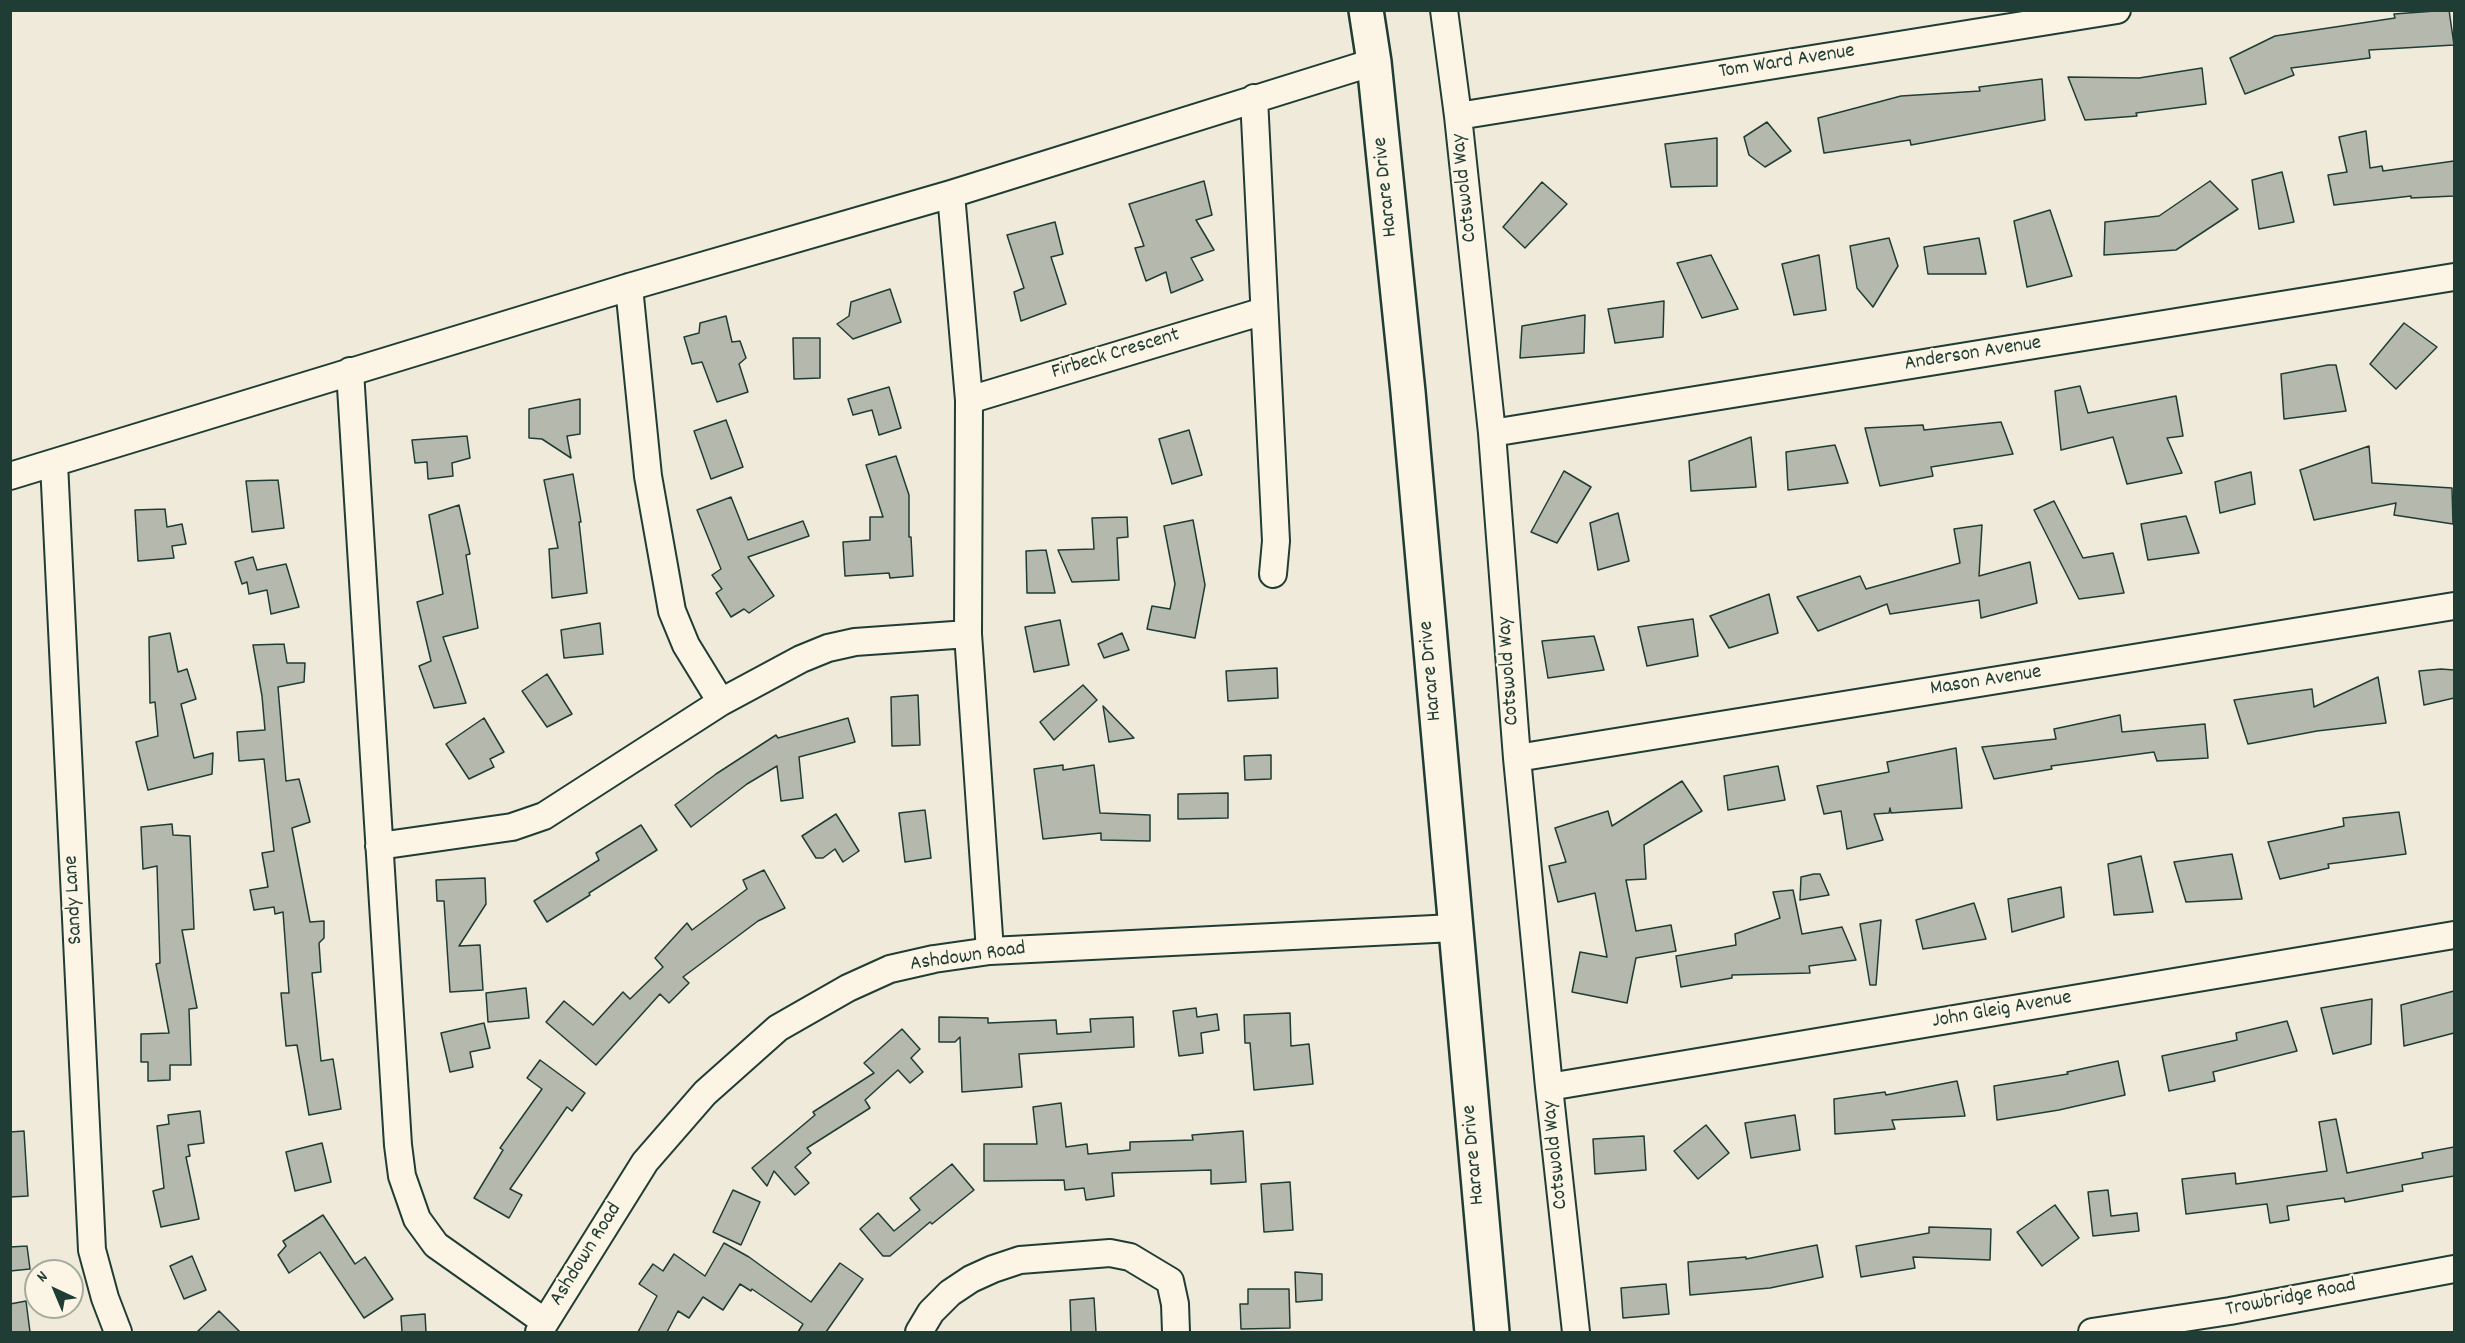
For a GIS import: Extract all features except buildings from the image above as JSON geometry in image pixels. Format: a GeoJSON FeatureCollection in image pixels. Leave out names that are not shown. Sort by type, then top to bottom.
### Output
{"type":"FeatureCollection","features":[{"type":"Feature","properties":{"kind":"main road","name":"Harare Drive"},"geometry":{"type":"LineString","coordinates":[[1366,10],[1374,62],[1408,392],[1454,928],[1492,1332]]}},
{"type":"Feature","properties":{"kind":"street","name":"Cotswold Way"},"geometry":{"type":"LineString","coordinates":[[1444,10],[1458,116],[1492,433],[1517,758],[1549,1087],[1576,1332]]}},
{"type":"Feature","properties":{"kind":"street","name":"Tom Ward Avenue"},"geometry":{"type":"LineString","coordinates":[[1458,116],[2116,10]]}},
{"type":"Feature","properties":{"kind":"street"},"geometry":{"type":"LineString","coordinates":[[10,476],[629,287],[951,194],[1374,62]]}},
{"type":"Feature","properties":{"kind":"street"},"geometry":{"type":"LineString","coordinates":[[1254,98],[1276,540],[1273,574]]}},
{"type":"Feature","properties":{"kind":"street"},"geometry":{"type":"LineString","coordinates":[[951,194],[969,400],[968,634],[990,951]]}},
{"type":"Feature","properties":{"kind":"street","name":"Anderson Avenue"},"geometry":{"type":"LineString","coordinates":[[1492,433],[2454,277]]}},
{"type":"Feature","properties":{"kind":"street"},"geometry":{"type":"LineString","coordinates":[[629,287],[648,476],[672,611],[686,645],[721,702]]}},
{"type":"Feature","properties":{"kind":"street","name":"Firbeck Crescent"},"geometry":{"type":"LineString","coordinates":[[969,400],[1264,311]]}},
{"type":"Feature","properties":{"kind":"street"},"geometry":{"type":"LineString","coordinates":[[350,371],[398,1145],[408,1196],[417,1219],[436,1245],[542,1327]]}},
{"type":"Feature","properties":{"kind":"street","name":"Sandy Lane"},"geometry":{"type":"LineString","coordinates":[[54,463],[92,1250],[105,1298],[118,1332]]}},
{"type":"Feature","properties":{"kind":"street","name":"Mason Avenue"},"geometry":{"type":"LineString","coordinates":[[1517,758],[2454,606]]}},
{"type":"Feature","properties":{"kind":"street"},"geometry":{"type":"LineString","coordinates":[[379,846],[512,827],[544,816],[721,702],[801,659],[828,648],[855,642],[968,634]]}},
{"type":"Feature","properties":{"kind":"street","name":"Ashdown Road"},"geometry":{"type":"LineString","coordinates":[[542,1327],[645,1162],[705,1093],[778,1028],[848,988],[890,969],[934,958],[990,951],[1454,928]]}},
{"type":"Feature","properties":{"kind":"street","name":"John Gleig Avenue"},"geometry":{"type":"LineString","coordinates":[[1549,1087],[2454,935]]}},
{"type":"Feature","properties":{"kind":"street"},"geometry":{"type":"LineString","coordinates":[[919,1332],[931,1312],[950,1293],[971,1279],[993,1269],[1020,1260],[1110,1253],[1130,1257],[1170,1281],[1175,1304],[1176,1332]]}},
{"type":"Feature","properties":{"kind":"street","name":"Trowbridge Road"},"geometry":{"type":"LineString","coordinates":[[2092,1332],[2232,1322],[2454,1269]]}}]}
